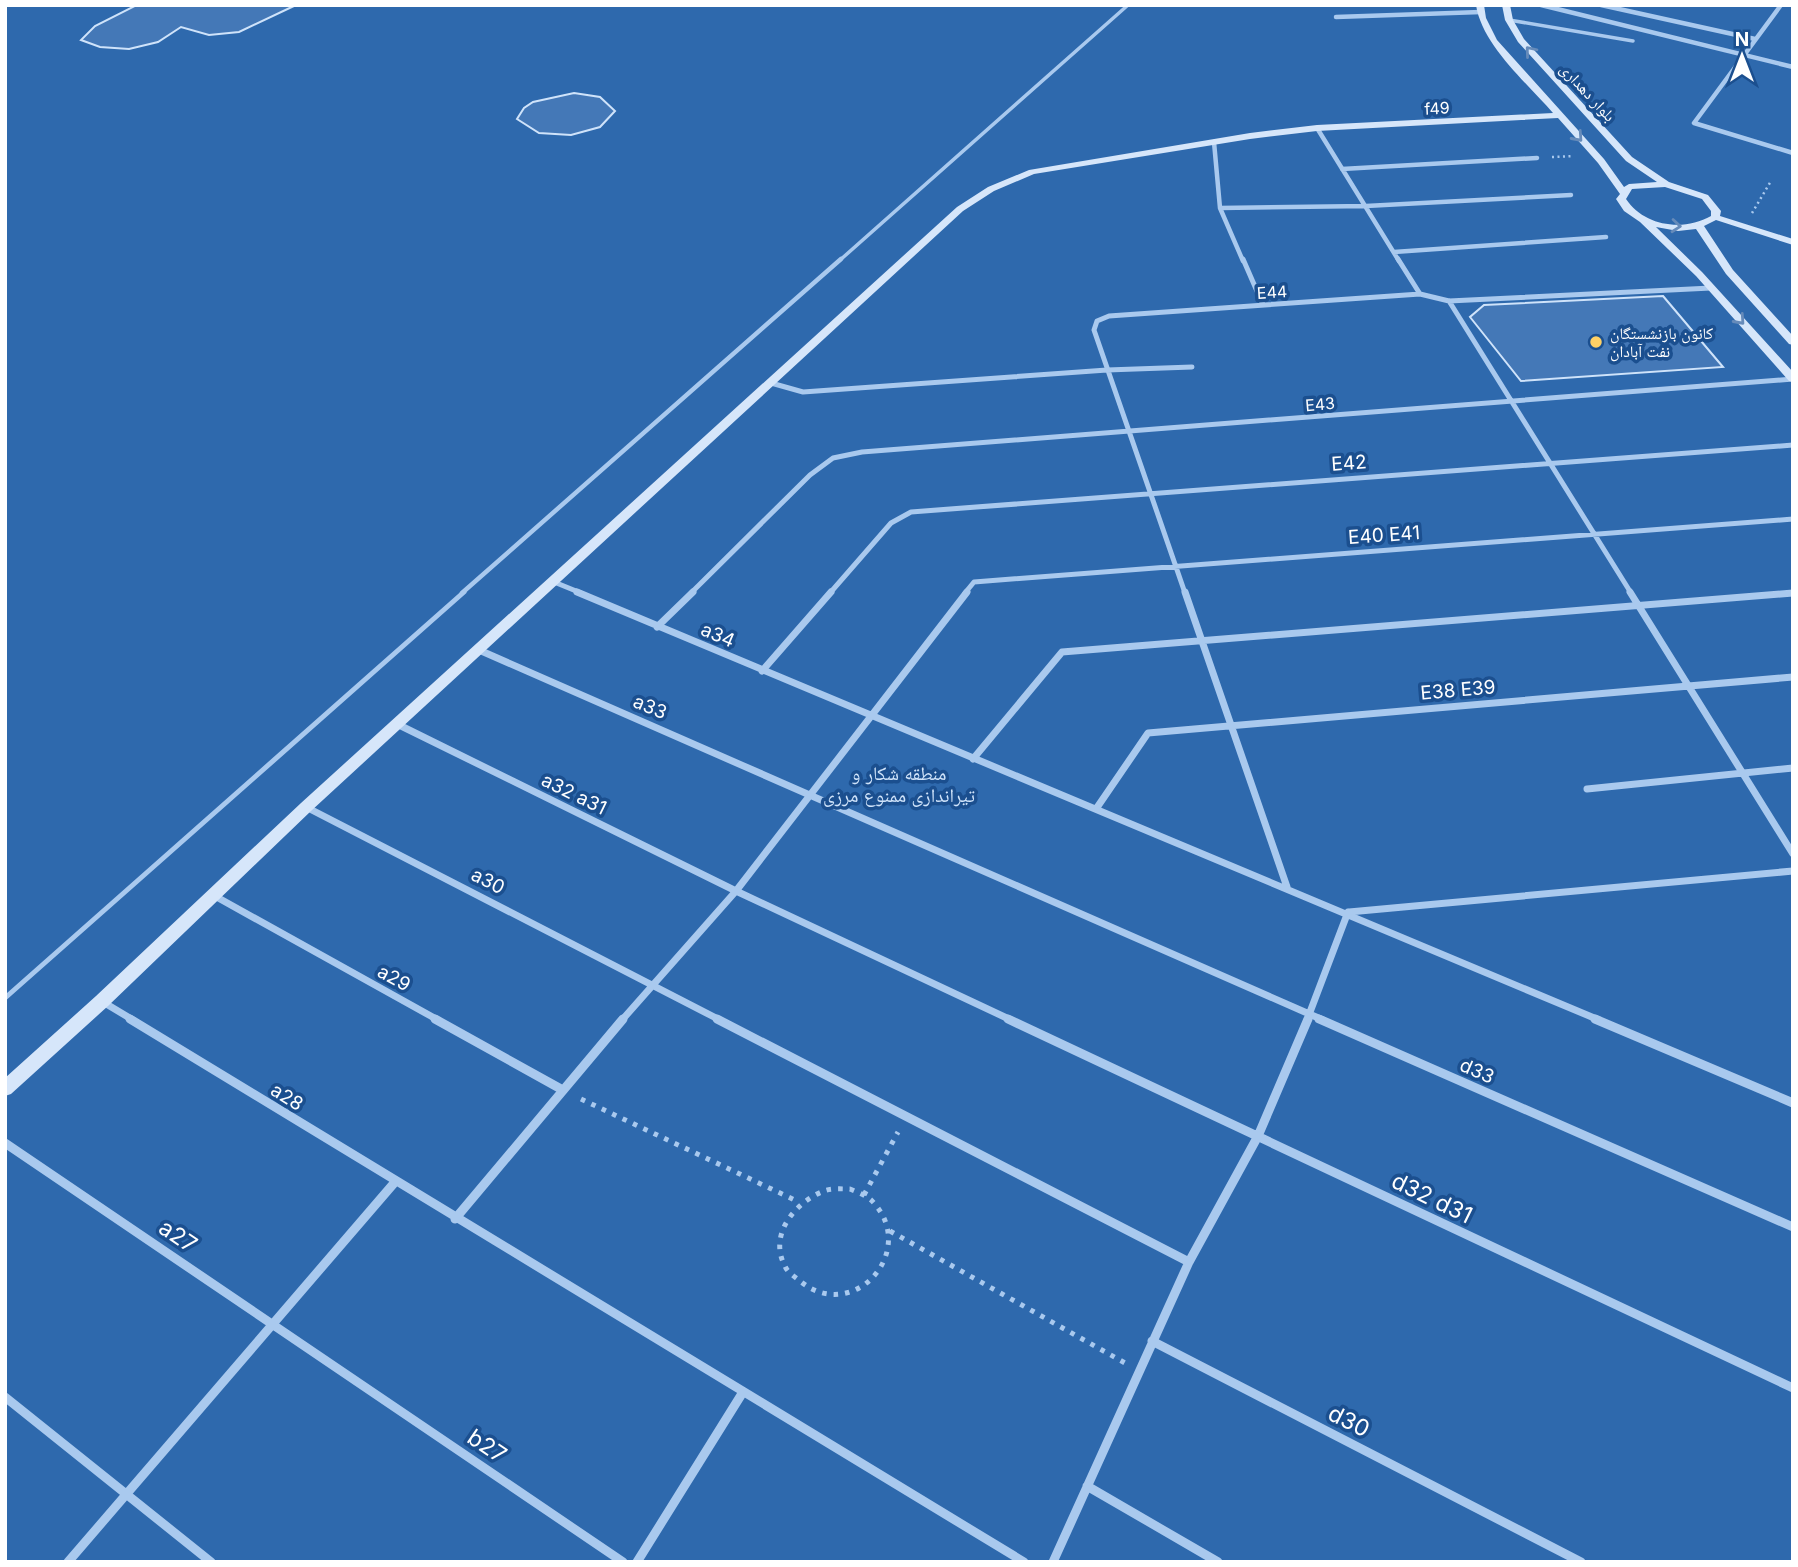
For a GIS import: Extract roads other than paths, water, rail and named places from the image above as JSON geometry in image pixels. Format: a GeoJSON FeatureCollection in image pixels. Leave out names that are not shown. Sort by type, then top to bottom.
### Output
{"type":"FeatureCollection","features":[{"type":"Feature","properties":{"kind":"main road","name":"بلوار دهداری"},"geometry":{"type":"LineString","coordinates":[[1506,5],[1509,20],[1539,62],[1629,159],[1666,184]]}},
{"type":"Feature","properties":{"kind":"main road","name":"بلوار دهداری"},"geometry":{"type":"LineString","coordinates":[[1481,9],[1494,41],[1595,155],[1623,192],[1624,205],[1642,219]]}},
{"type":"Feature","properties":{"kind":"main road","name":"f49"},"geometry":{"type":"LineString","coordinates":[[5,1089],[102,1002],[306,807],[960,209],[991,189],[1032,172],[1317,128],[1559,115]]}},
{"type":"Feature","properties":{"kind":"main road"},"geometry":{"type":"LineString","coordinates":[[1623,192],[1639,184],[1666,184],[1705,197],[1715,214],[1793,242]]}},
{"type":"Feature","properties":{"kind":"main road"},"geometry":{"type":"LineString","coordinates":[[1642,219],[1670,227],[1699,226],[1715,214]]}},
{"type":"Feature","properties":{"kind":"main road"},"geometry":{"type":"LineString","coordinates":[[1642,219],[1711,288],[1793,379]]}},
{"type":"Feature","properties":{"kind":"main road"},"geometry":{"type":"LineString","coordinates":[[1699,226],[1729,272],[1793,342]]}},
{"type":"Feature","properties":{"kind":"street"},"geometry":{"type":"LineString","coordinates":[[1541,5],[1793,67]]}},
{"type":"Feature","properties":{"kind":"street"},"geometry":{"type":"LineString","coordinates":[[1601,5],[1755,39]]}},
{"type":"Feature","properties":{"kind":"street"},"geometry":{"type":"LineString","coordinates":[[1781,5],[1693,123],[1793,153]]}},
{"type":"Feature","properties":{"kind":"street"},"geometry":{"type":"LineString","coordinates":[[1336,17],[1481,9]]}},
{"type":"Feature","properties":{"kind":"street"},"geometry":{"type":"LineString","coordinates":[[1317,128],[1420,294]]}},
{"type":"Feature","properties":{"kind":"street"},"geometry":{"type":"LineString","coordinates":[[1214,142],[1220,208],[1264,305]]}},
{"type":"Feature","properties":{"kind":"street"},"geometry":{"type":"LineString","coordinates":[[1342,169],[1537,158]]}},
{"type":"Feature","properties":{"kind":"street"},"geometry":{"type":"LineString","coordinates":[[1220,208],[1366,206],[1572,195]]}},
{"type":"Feature","properties":{"kind":"street"},"geometry":{"type":"LineString","coordinates":[[1394,252],[1606,237]]}},
{"type":"Feature","properties":{"kind":"street","name":"E44"},"geometry":{"type":"LineString","coordinates":[[1107,370],[1094,330],[1097,320],[1109,316],[1420,294],[1449,301],[1711,288]]}},
{"type":"Feature","properties":{"kind":"street"},"geometry":{"type":"LineString","coordinates":[[1449,301],[1793,854]]}},
{"type":"Feature","properties":{"kind":"street"},"geometry":{"type":"LineString","coordinates":[[771,383],[803,392],[1107,370],[1192,368]]}},
{"type":"Feature","properties":{"kind":"street"},"geometry":{"type":"LineString","coordinates":[[1107,370],[1287,887]]}},
{"type":"Feature","properties":{"kind":"street","name":"E43"},"geometry":{"type":"LineString","coordinates":[[657,626],[810,475],[833,458],[862,452],[1793,379]]}},
{"type":"Feature","properties":{"kind":"street","name":"E42"},"geometry":{"type":"LineString","coordinates":[[762,671],[891,523],[911,512],[1793,445]]}},
{"type":"Feature","properties":{"kind":"street","name":"E40 E41"},"geometry":{"type":"LineString","coordinates":[[455,1219],[561,1089],[736,891],[808,793],[974,582],[1793,519]]}},
{"type":"Feature","properties":{"kind":"street","name":"a34"},"geometry":{"type":"LineString","coordinates":[[554,582],[868,717],[1348,912],[1793,1103]]}},
{"type":"Feature","properties":{"kind":"street"},"geometry":{"type":"LineString","coordinates":[[973,759],[1062,653],[1793,593]]}},
{"type":"Feature","properties":{"kind":"street","name":"a33"},"geometry":{"type":"LineString","coordinates":[[479,650],[1020,887]]}},
{"type":"Feature","properties":{"kind":"street","name":"E38 E39"},"geometry":{"type":"LineString","coordinates":[[1096,809],[1148,733],[1793,677]]}},
{"type":"Feature","properties":{"kind":"street","name":"a32 a31"},"geometry":{"type":"LineString","coordinates":[[397,724],[736,891],[981,1006]]}},
{"type":"Feature","properties":{"kind":"street"},"geometry":{"type":"LineString","coordinates":[[1587,789],[1793,768]]}},
{"type":"Feature","properties":{"kind":"street","name":"a30"},"geometry":{"type":"LineString","coordinates":[[306,807],[655,984],[1189,1262]]}},
{"type":"Feature","properties":{"kind":"street"},"geometry":{"type":"LineString","coordinates":[[1053,1562],[1189,1262],[1258,1136],[1310,1014],[1348,912],[1793,871]]}},
{"type":"Feature","properties":{"kind":"street","name":"d33"},"geometry":{"type":"LineString","coordinates":[[1020,887],[1793,1227]]}},
{"type":"Feature","properties":{"kind":"street","name":"a29"},"geometry":{"type":"LineString","coordinates":[[212,895],[561,1089]]}},
{"type":"Feature","properties":{"kind":"street","name":"a28"},"geometry":{"type":"LineString","coordinates":[[102,1002],[455,1219],[1024,1562]]}},
{"type":"Feature","properties":{"kind":"street","name":"d32 d31"},"geometry":{"type":"LineString","coordinates":[[981,1006],[1590,1295],[1793,1388]]}},
{"type":"Feature","properties":{"kind":"street","name":"a27"},"geometry":{"type":"LineString","coordinates":[[5,1143],[328,1362]]}},
{"type":"Feature","properties":{"kind":"street"},"geometry":{"type":"LineString","coordinates":[[68,1562],[395,1182]]}},
{"type":"Feature","properties":{"kind":"street","name":"d30"},"geometry":{"type":"LineString","coordinates":[[1152,1341],[1581,1562]]}},
{"type":"Feature","properties":{"kind":"street","name":"b27"},"geometry":{"type":"LineString","coordinates":[[328,1362],[623,1562]]}},
{"type":"Feature","properties":{"kind":"street"},"geometry":{"type":"LineString","coordinates":[[637,1562],[743,1392]]}},
{"type":"Feature","properties":{"kind":"street"},"geometry":{"type":"LineString","coordinates":[[5,1397],[211,1562]]}},
{"type":"Feature","properties":{"kind":"street"},"geometry":{"type":"LineString","coordinates":[[1087,1486],[1218,1562]]}},
{"type":"Feature","properties":{"kind":"lane"},"geometry":{"type":"LineString","coordinates":[[5,998],[1128,5]]}},
{"type":"Feature","properties":{"kind":"lane"},"geometry":{"type":"LineString","coordinates":[[1509,20],[1633,41]]}},
{"type":"Feature","properties":{"kind":"place","name":"کانون بازنشستگان نفت آبادان"},"geometry":{"type":"Point","coordinates":[1596,342]}},
{"type":"Feature","properties":{"kind":"park label","name":"منطقه شکار و تیراندازی ممنوع مرزی"},"geometry":{"type":"Point","coordinates":[899,784]}}]}
